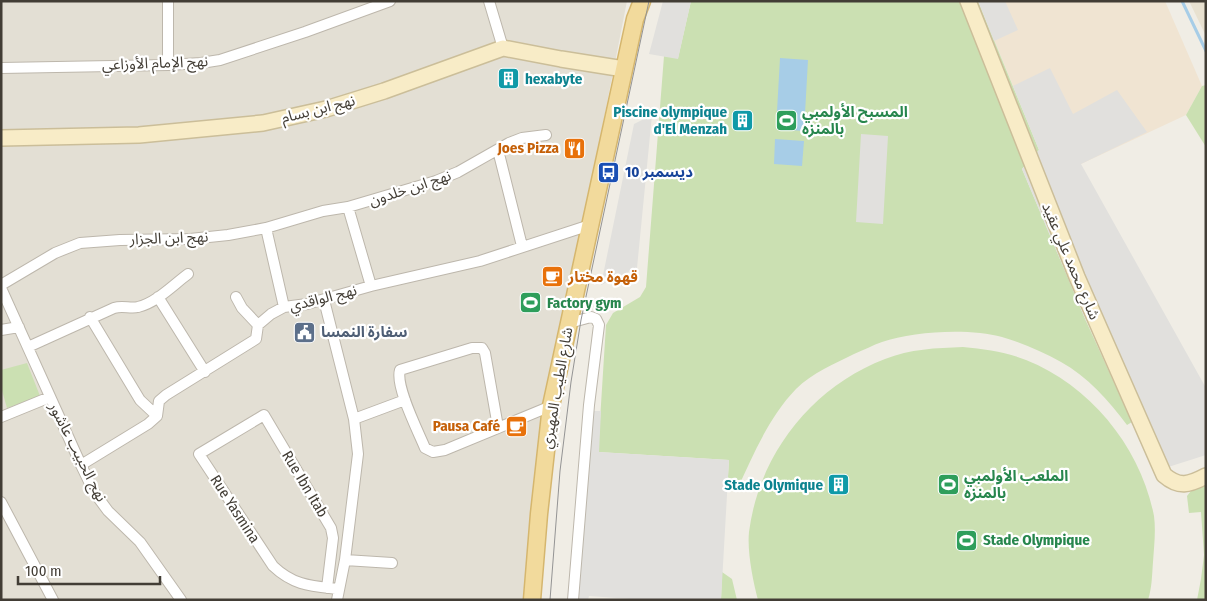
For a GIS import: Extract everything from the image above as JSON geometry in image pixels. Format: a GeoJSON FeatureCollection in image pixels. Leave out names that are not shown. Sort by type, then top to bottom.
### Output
{"type":"FeatureCollection","features":[{"type":"Feature","properties":{"kind":"main road","name":"شارع الطيب المهيري"},"geometry":{"type":"LineString","coordinates":[[532,600],[551,406],[635,19],[641,2]]}},
{"type":"Feature","properties":{"kind":"street"},"geometry":{"type":"LineString","coordinates":[[168,1],[168,65]]}},
{"type":"Feature","properties":{"kind":"street","name":"نهج الإمام الأوزاعي"},"geometry":{"type":"LineString","coordinates":[[1,68],[168,65],[220,60],[305,32],[378,3],[390,1]]}},
{"type":"Feature","properties":{"kind":"street"},"geometry":{"type":"LineString","coordinates":[[489,1],[503,48],[561,60],[624,69]]}},
{"type":"Feature","properties":{"kind":"street","name":"شارع محمد علي عقيد"},"geometry":{"type":"LineString","coordinates":[[968,1],[1077,277],[1164,475],[1170,481],[1180,484],[1189,484],[1206,476]]}},
{"type":"Feature","properties":{"kind":"street","name":"نهج ابن بسام"},"geometry":{"type":"LineString","coordinates":[[1,138],[139,135],[263,123],[326,109],[384,91],[503,48]]}},
{"type":"Feature","properties":{"kind":"street","name":"نهج ابن خلدون"},"geometry":{"type":"LineString","coordinates":[[372,286],[348,207],[436,181],[458,172],[522,138],[546,135]]}},
{"type":"Feature","properties":{"kind":"street"},"geometry":{"type":"LineString","coordinates":[[498,150],[522,246]]}},
{"type":"Feature","properties":{"kind":"street","name":"نهج ابن الجزار"},"geometry":{"type":"LineString","coordinates":[[1,287],[55,253],[80,242],[190,239],[228,235],[266,228],[323,211],[348,207]]}},
{"type":"Feature","properties":{"kind":"street","name":"نهج الواقدي"},"geometry":{"type":"LineString","coordinates":[[81,465],[148,424],[157,416],[159,401],[166,395],[256,340],[258,325],[271,314],[284,307],[307,304],[372,286],[480,261],[590,225]]}},
{"type":"Feature","properties":{"kind":"street"},"geometry":{"type":"LineString","coordinates":[[266,228],[284,307]]}},
{"type":"Feature","properties":{"kind":"street"},"geometry":{"type":"LineString","coordinates":[[28,347],[90,317],[122,306],[138,307],[158,298],[188,274]]}},
{"type":"Feature","properties":{"kind":"street","name":"نهج الحبيب عاشور"},"geometry":{"type":"LineString","coordinates":[[1,287],[94,492],[108,511],[140,542],[180,600]]}},
{"type":"Feature","properties":{"kind":"street"},"geometry":{"type":"LineString","coordinates":[[158,298],[205,372]]}},
{"type":"Feature","properties":{"kind":"street"},"geometry":{"type":"LineString","coordinates":[[236,298],[242,308],[258,325]]}},
{"type":"Feature","properties":{"kind":"street"},"geometry":{"type":"LineString","coordinates":[[324,300],[354,419],[358,454],[345,560],[337,600]]}},
{"type":"Feature","properties":{"kind":"street"},"geometry":{"type":"LineString","coordinates":[[90,317],[140,400],[157,416]]}},
{"type":"Feature","properties":{"kind":"street"},"geometry":{"type":"LineString","coordinates":[[569,323],[592,317],[596,319],[599,325],[589,405],[573,600]]}},
{"type":"Feature","properties":{"kind":"street"},"geometry":{"type":"LineString","coordinates":[[1,330],[19,327]]}},
{"type":"Feature","properties":{"kind":"street"},"geometry":{"type":"LineString","coordinates":[[498,427],[486,353],[482,348],[472,348],[402,368],[399,374],[405,400],[425,448],[433,452],[445,450],[551,406]]}},
{"type":"Feature","properties":{"kind":"street"},"geometry":{"type":"LineString","coordinates":[[1,417],[50,397]]}},
{"type":"Feature","properties":{"kind":"street"},"geometry":{"type":"LineString","coordinates":[[354,419],[405,400]]}},
{"type":"Feature","properties":{"kind":"street","name":"Rue Ibn Itab"},"geometry":{"type":"LineString","coordinates":[[264,415],[331,528],[333,538],[328,588]]}},
{"type":"Feature","properties":{"kind":"street","name":"Rue Yasmina"},"geometry":{"type":"LineString","coordinates":[[264,415],[199,454],[273,566],[282,575],[294,582],[339,589]]}},
{"type":"Feature","properties":{"kind":"street"},"geometry":{"type":"LineString","coordinates":[[1,502],[53,600]]}},
{"type":"Feature","properties":{"kind":"street"},"geometry":{"type":"LineString","coordinates":[[345,560],[392,563]]}},
{"type":"Feature","properties":{"kind":"shaded area"},"geometry":{"type":"Polygon","coordinates":[[[1,1],[627,1],[585,215],[525,600],[1,600],[1,1]]]}},
{"type":"Feature","properties":{"kind":"shaded area"},"geometry":{"type":"Polygon","coordinates":[[[663,1],[691,1],[678,59],[649,54],[663,1]]]}},
{"type":"Feature","properties":{"kind":"shaded area"},"geometry":{"type":"Polygon","coordinates":[[[978,1],[1165,1],[1202,86],[1186,115],[1051,178],[978,1]]]}},
{"type":"Feature","properties":{"kind":"shaded area"},"geometry":{"type":"Polygon","coordinates":[[[978,1],[1005,1],[1018,30],[994,41],[978,1]]]}},
{"type":"Feature","properties":{"kind":"shaded area"},"geometry":{"type":"Polygon","coordinates":[[[1189,1],[1206,1],[1206,36],[1189,1]]]}},
{"type":"Feature","properties":{"kind":"shaded area"},"geometry":{"type":"Polygon","coordinates":[[[1050,68],[1073,114],[1117,90],[1147,132],[1081,164],[1206,388],[1206,455],[1162,469],[1096,316],[1086,321],[1022,169],[1039,150],[1013,86],[1050,68]]]}},
{"type":"Feature","properties":{"kind":"shaded area"},"geometry":{"type":"Polygon","coordinates":[[[652,115],[637,268],[601,285],[634,124],[652,115]]]}},
{"type":"Feature","properties":{"kind":"shaded area"},"geometry":{"type":"Polygon","coordinates":[[[861,134],[888,136],[883,224],[856,222],[861,134]]]}},
{"type":"Feature","properties":{"kind":"shaded area"},"geometry":{"type":"Polygon","coordinates":[[[590,411],[601,411],[599,452],[729,460],[721,600],[644,600],[589,596],[588,600],[578,600],[590,411]]]}},
{"type":"Feature","properties":{"kind":"green space"},"geometry":{"type":"Polygon","coordinates":[[[691,1],[978,1],[1039,150],[1022,169],[1086,321],[1132,422],[1127,425],[1105,398],[1080,374],[1047,355],[1017,342],[989,334],[942,332],[909,335],[879,343],[831,365],[802,383],[786,400],[770,424],[737,490],[727,492],[729,460],[598,452],[606,325],[613,313],[640,297],[646,287],[664,56],[678,58],[691,1]]]}},
{"type":"Feature","properties":{"kind":"green space"},"geometry":{"type":"Polygon","coordinates":[[[1206,85],[1206,147],[1186,115],[1202,86],[1206,85]]]}},
{"type":"Feature","properties":{"kind":"green space","name":"الملعب الأولمبي بالمنزه"},"geometry":{"type":"Polygon","coordinates":[[[963,347],[1011,355],[1050,371],[1092,403],[1110,422],[1138,467],[1154,516],[1155,533],[1152,577],[1148,600],[758,600],[752,575],[749,532],[755,503],[764,476],[777,450],[793,427],[813,405],[834,387],[859,371],[904,353],[963,347]]]}},
{"type":"Feature","properties":{"kind":"green space"},"geometry":{"type":"Polygon","coordinates":[[[27,363],[40,396],[7,408],[1,387],[1,370],[27,363]]]}},
{"type":"Feature","properties":{"kind":"green space"},"geometry":{"type":"Polygon","coordinates":[[[1206,481],[1206,600],[1197,600],[1204,555],[1201,512],[1189,513],[1187,496],[1194,487],[1206,481]]]}},
{"type":"Feature","properties":{"kind":"green space"},"geometry":{"type":"Polygon","coordinates":[[[722,572],[732,579],[737,600],[721,600],[722,572]]]}},
{"type":"Feature","properties":{"kind":"water"},"geometry":{"type":"Polygon","coordinates":[[[780,58],[808,60],[804,131],[776,129],[780,58]]]}},
{"type":"Feature","properties":{"kind":"water"},"geometry":{"type":"Polygon","coordinates":[[[775,139],[804,141],[802,166],[774,164],[775,139]]]}},
{"type":"Feature","properties":{"kind":"waterway"},"geometry":{"type":"LineString","coordinates":[[1182,1],[1206,51]]}},
{"type":"Feature","properties":{"kind":"tram line"},"geometry":{"type":"LineString","coordinates":[[550,600],[560,471],[581,320],[649,1]]}},
{"type":"Feature","properties":{"kind":"place","name":"hexabyte"},"geometry":{"type":"Point","coordinates":[509,79]}},
{"type":"Feature","properties":{"kind":"place","name":"Piscine olympique d'El Menzah"},"geometry":{"type":"Point","coordinates":[743,121]}},
{"type":"Feature","properties":{"kind":"place","name":"المسبح الأولمبي بالمنزه"},"geometry":{"type":"Point","coordinates":[786,121]}},
{"type":"Feature","properties":{"kind":"place","name":"Joes Pizza"},"geometry":{"type":"Point","coordinates":[575,148]}},
{"type":"Feature","properties":{"kind":"place","name":"10 ديسمبر"},"geometry":{"type":"Point","coordinates":[609,172]}},
{"type":"Feature","properties":{"kind":"place","name":"قهوة مختار"},"geometry":{"type":"Point","coordinates":[552,277]}},
{"type":"Feature","properties":{"kind":"place","name":"Factory gym"},"geometry":{"type":"Point","coordinates":[531,303]}},
{"type":"Feature","properties":{"kind":"place","name":"سفارة النمسا"},"geometry":{"type":"Point","coordinates":[305,332]}},
{"type":"Feature","properties":{"kind":"place","name":"Pausa Café"},"geometry":{"type":"Point","coordinates":[516,426]}},
{"type":"Feature","properties":{"kind":"place","name":"Stade Olymique"},"geometry":{"type":"Point","coordinates":[839,485]}},
{"type":"Feature","properties":{"kind":"place","name":"الملعب الأولمبي بالمنزه"},"geometry":{"type":"Point","coordinates":[948,485]}},
{"type":"Feature","properties":{"kind":"place","name":"Stade Olympique"},"geometry":{"type":"Point","coordinates":[967,540]}}]}
